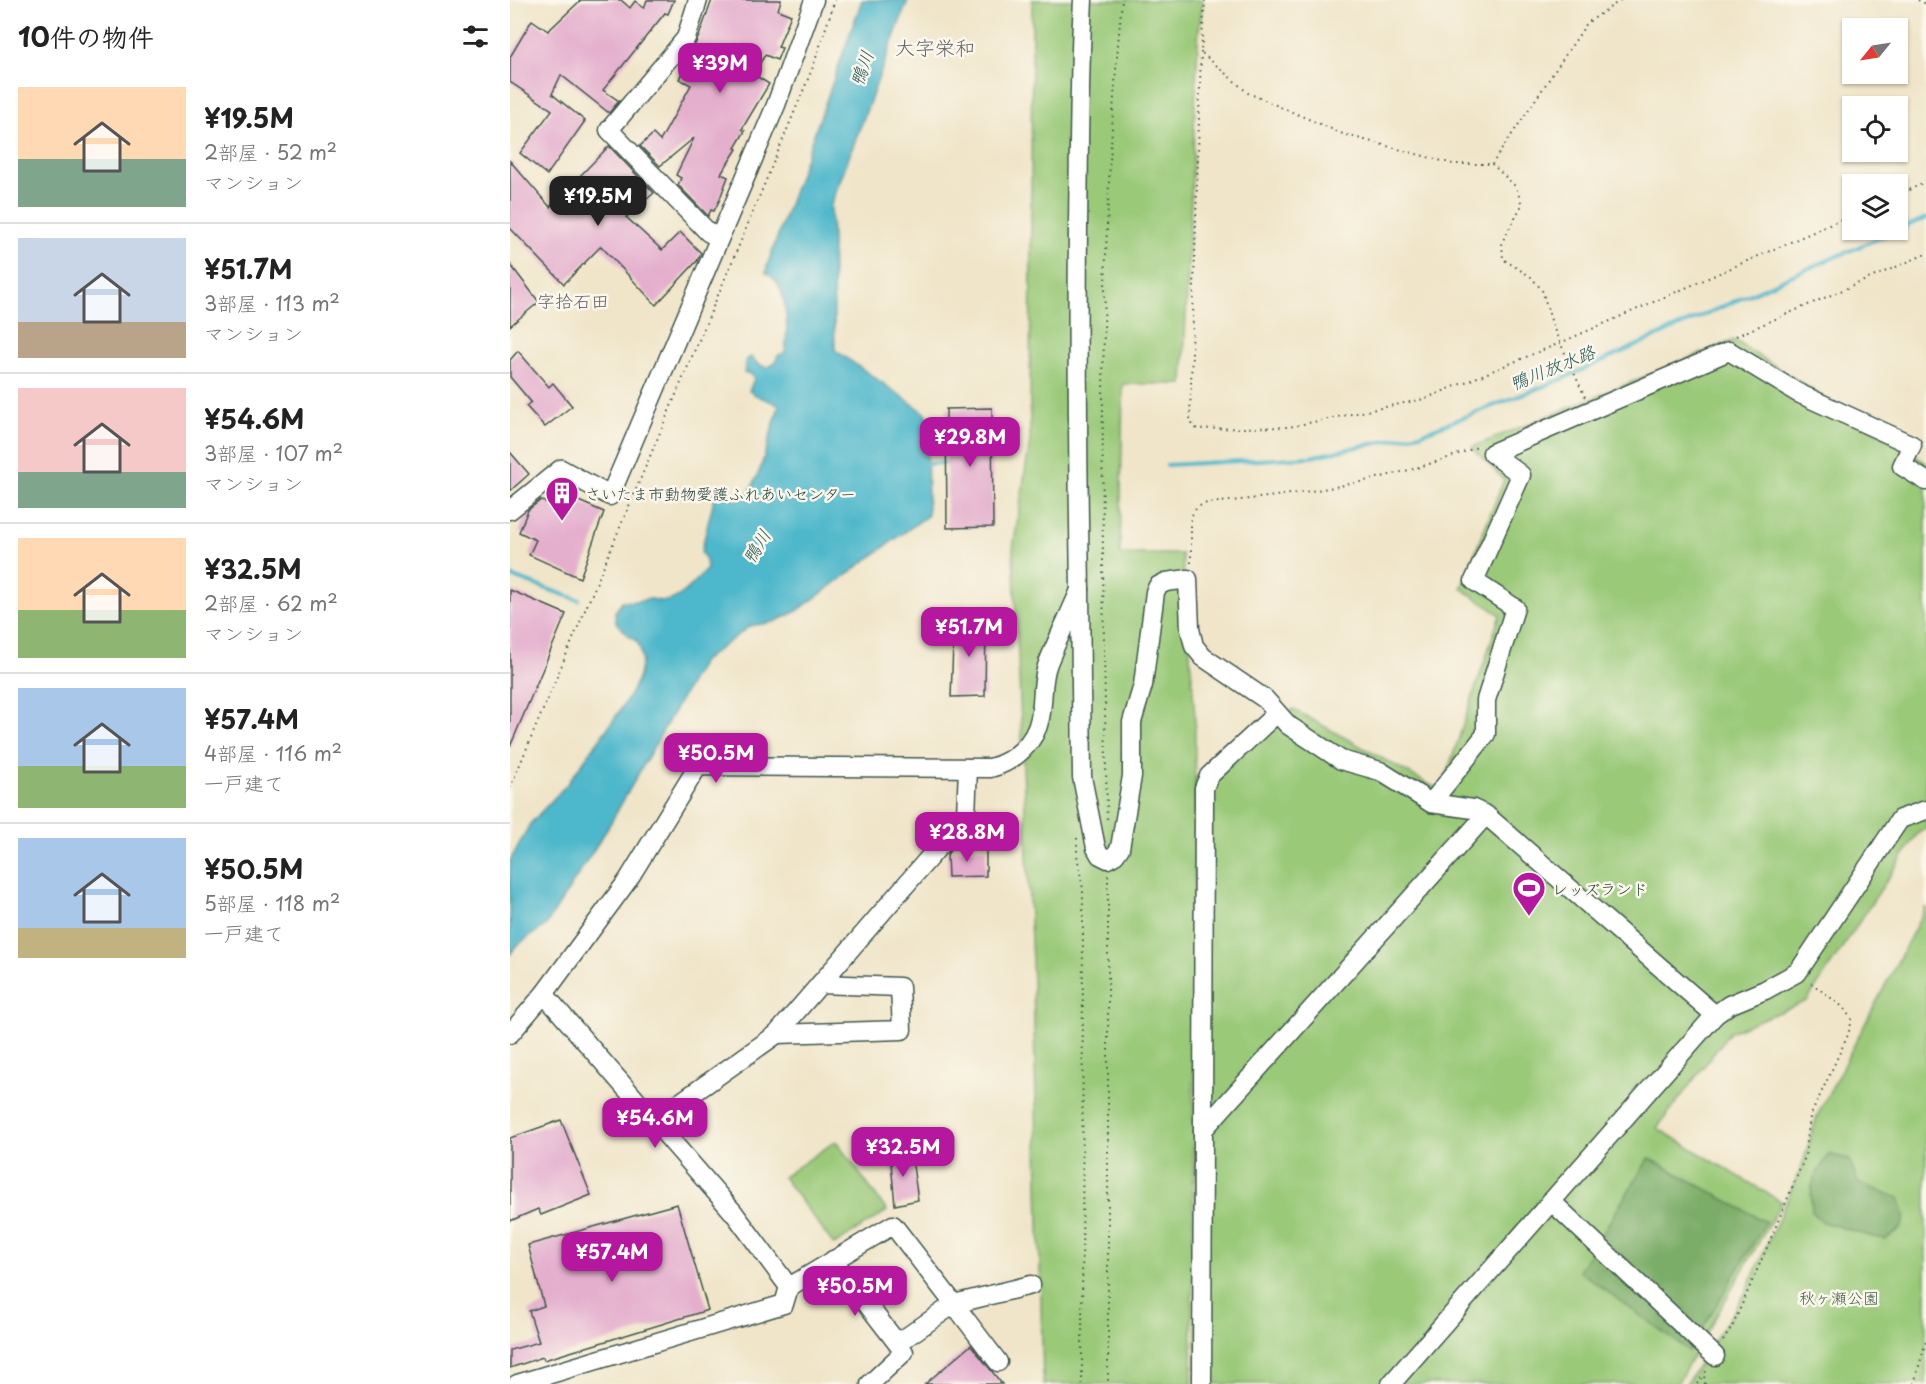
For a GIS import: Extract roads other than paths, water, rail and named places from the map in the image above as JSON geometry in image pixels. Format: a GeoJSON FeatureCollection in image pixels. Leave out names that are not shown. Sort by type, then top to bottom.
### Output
{"type":"FeatureCollection","features":[{"type":"Feature","properties":{"kind":"street"},"geometry":{"type":"LineString","coordinates":[[698,0],[686,38],[609,130],[708,232],[719,238]]}},
{"type":"Feature","properties":{"kind":"street"},"geometry":{"type":"LineString","coordinates":[[510,510],[561,469],[609,496],[776,105],[813,0]]}},
{"type":"Feature","properties":{"kind":"street"},"geometry":{"type":"LineString","coordinates":[[1083,0],[1078,255],[1078,466],[1083,777],[1096,848],[1100,855],[1108,859],[1120,848],[1132,776],[1132,722],[1143,685],[1155,592],[1158,586],[1166,582],[1188,579],[1190,629],[1194,646],[1203,657],[1265,699],[1288,725],[1341,760],[1380,771],[1431,803],[1473,809],[1486,815],[1715,1015]]}},
{"type":"Feature","properties":{"kind":"street"},"geometry":{"type":"LineString","coordinates":[[1431,803],[1486,734],[1485,700],[1515,608],[1474,581],[1521,475],[1492,453],[1729,351],[1797,393],[1912,445],[1902,466],[1926,481]]}},
{"type":"Feature","properties":{"kind":"street"},"geometry":{"type":"LineString","coordinates":[[510,1034],[544,994],[628,880],[698,766],[990,768],[1002,765],[1023,749],[1038,727],[1048,663],[1080,590]]}},
{"type":"Feature","properties":{"kind":"street"},"geometry":{"type":"LineString","coordinates":[[1202,1384],[1204,788],[1209,776],[1277,713]]}},
{"type":"Feature","properties":{"kind":"street"},"geometry":{"type":"LineString","coordinates":[[654,1121],[777,1034],[966,815],[968,768]]}},
{"type":"Feature","properties":{"kind":"street"},"geometry":{"type":"LineString","coordinates":[[1390,1384],[1715,1015],[1729,1005],[1765,990],[1798,972],[1900,819],[1926,810]]}},
{"type":"Feature","properties":{"kind":"street"},"geometry":{"type":"LineString","coordinates":[[1203,1130],[1486,815]]}},
{"type":"Feature","properties":{"kind":"street"},"geometry":{"type":"LineString","coordinates":[[777,1034],[902,1030],[900,987],[820,984]]}},
{"type":"Feature","properties":{"kind":"street"},"geometry":{"type":"LineString","coordinates":[[544,994],[734,1213],[786,1296]]}},
{"type":"Feature","properties":{"kind":"street"},"geometry":{"type":"LineString","coordinates":[[1551,1200],[1715,1356]]}},
{"type":"Feature","properties":{"kind":"street"},"geometry":{"type":"LineString","coordinates":[[517,1384],[786,1296],[833,1260],[893,1225],[998,1362]]}},
{"type":"Feature","properties":{"kind":"street"},"geometry":{"type":"LineString","coordinates":[[833,1260],[901,1348]]}},
{"type":"Feature","properties":{"kind":"street"},"geometry":{"type":"LineString","coordinates":[[870,1384],[901,1348],[954,1304],[1031,1286]]}},
{"type":"Feature","properties":{"kind":"water","name":"鴨川"},"geometry":{"type":"Polygon","coordinates":[[[862,0],[908,0],[831,205],[835,350],[927,414],[928,515],[797,611],[774,622],[750,626],[702,662],[607,829],[546,925],[516,946],[510,955],[510,861],[530,824],[568,783],[630,695],[639,676],[642,660],[640,648],[636,640],[616,622],[615,612],[622,601],[671,600],[693,584],[707,569],[706,560],[701,552],[714,491],[724,493],[737,501],[748,495],[761,467],[779,406],[749,391],[754,379],[750,373],[744,373],[746,360],[751,357],[758,364],[767,368],[775,363],[778,355],[785,353],[787,327],[785,308],[777,282],[766,273],[767,266],[862,0]]]}},
{"type":"Feature","properties":{"kind":"waterway","name":"鴨川放水路"},"geometry":{"type":"LineString","coordinates":[[1167,465],[1310,457],[1420,434],[1560,380],[1926,218]]}},
{"type":"Feature","properties":{"kind":"waterway","name":"鴨川放水路"},"geometry":{"type":"LineString","coordinates":[[925,464],[947,463]]}},
{"type":"Feature","properties":{"kind":"waterway"},"geometry":{"type":"LineString","coordinates":[[510,576],[579,600]]}},
{"type":"Feature","properties":{"kind":"place","name":"さいたま市動物愛護ふれあいセンター"},"geometry":{"type":"Point","coordinates":[562,522]}},
{"type":"Feature","properties":{"kind":"place","name":"レッズランド"},"geometry":{"type":"Point","coordinates":[1529,917]}},
{"type":"Feature","properties":{"kind":"district","name":"大字栄和"},"geometry":{"type":"Point","coordinates":[935,47]}},
{"type":"Feature","properties":{"kind":"district","name":"字拾石田"},"geometry":{"type":"Point","coordinates":[573,300]}},
{"type":"Feature","properties":{"kind":"park label","name":"秋ヶ瀬公園"},"geometry":{"type":"Point","coordinates":[1839,1297]}}]}
